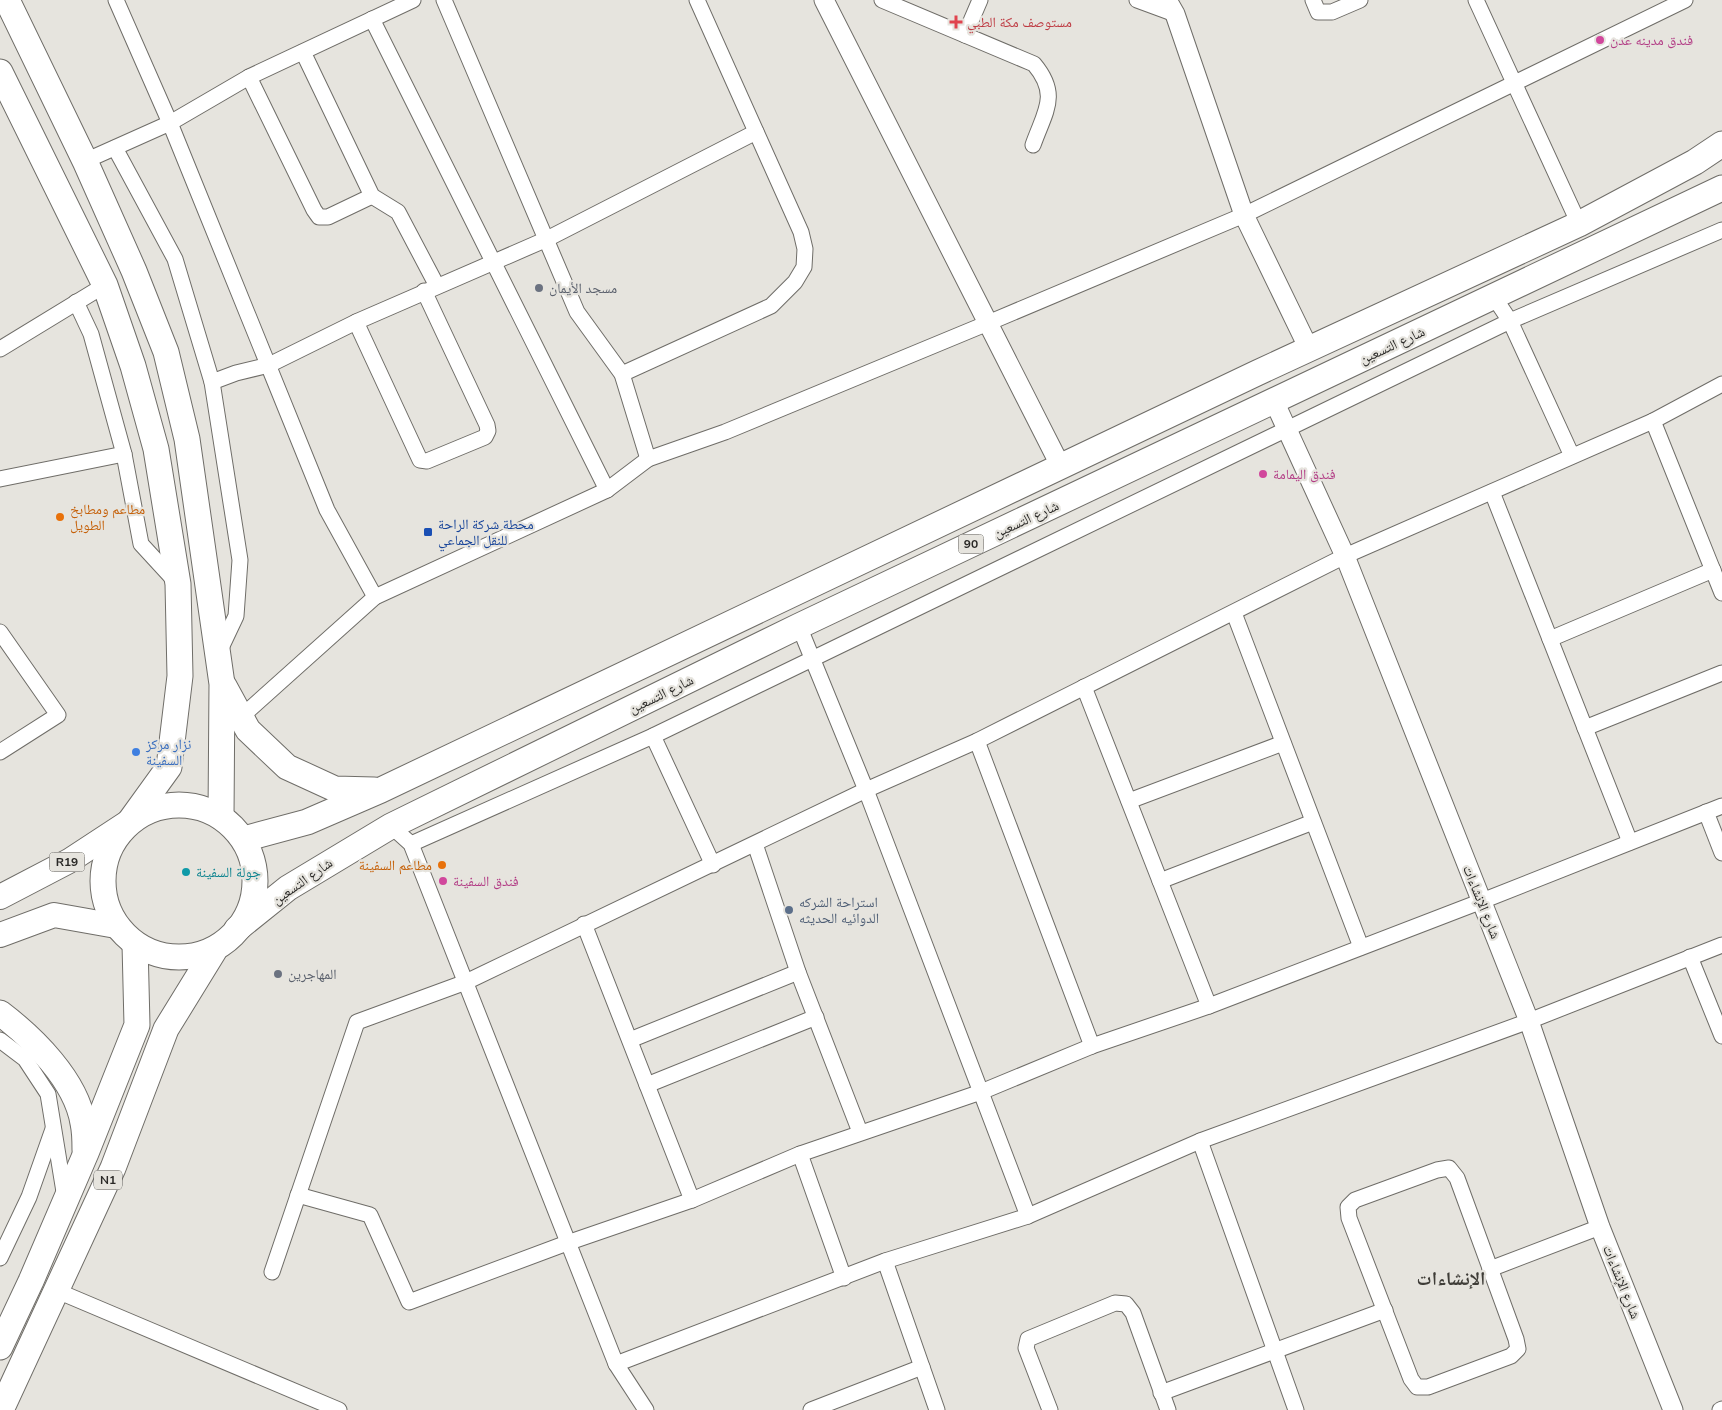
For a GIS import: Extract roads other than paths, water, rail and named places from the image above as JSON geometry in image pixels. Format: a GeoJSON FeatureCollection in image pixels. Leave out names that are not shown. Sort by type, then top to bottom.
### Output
{"type":"FeatureCollection","features":[{"type":"Feature","properties":{"kind":"highway"},"geometry":{"type":"LineString","coordinates":[[7,0],[85,161],[134,271],[166,352],[187,440],[222,684],[221,817]]}},
{"type":"Feature","properties":{"kind":"highway"},"geometry":{"type":"LineString","coordinates":[[4,87],[105,285],[133,366],[156,449],[178,584],[180,676],[169,767],[130,821],[111,843],[102,871],[104,900],[116,926],[135,944],[159,955],[185,958],[214,951],[237,929],[251,910],[256,886],[254,862],[244,839],[221,817],[191,805],[159,806],[130,821]]}},
{"type":"Feature","properties":{"kind":"highway"},"geometry":{"type":"LineString","coordinates":[[1695,162],[1722,127]]}},
{"type":"Feature","properties":{"kind":"highway","name":"90"},"geometry":{"type":"LineString","coordinates":[[244,839],[307,822],[381,790],[1256,373],[1579,224],[1695,162],[1722,144]]}},
{"type":"Feature","properties":{"kind":"highway","name":"شارع التسعين"},"geometry":{"type":"LineString","coordinates":[[237,929],[288,888],[391,826],[799,626],[1722,188]]}},
{"type":"Feature","properties":{"kind":"highway"},"geometry":{"type":"LineString","coordinates":[[1256,373],[1274,401]]}},
{"type":"Feature","properties":{"kind":"highway"},"geometry":{"type":"LineString","coordinates":[[222,684],[248,730],[287,767],[335,789],[381,790]]}},
{"type":"Feature","properties":{"kind":"highway","name":"N1"},"geometry":{"type":"LineString","coordinates":[[0,1347],[86,1153],[137,1025],[135,944]]}},
{"type":"Feature","properties":{"kind":"highway","name":"N1"},"geometry":{"type":"LineString","coordinates":[[1,1410],[113,1168],[166,1029],[214,951]]}},
{"type":"Feature","properties":{"kind":"highway"},"geometry":{"type":"LineString","coordinates":[[0,1013],[22,1030],[44,1054],[70,1089],[83,1121],[86,1153]]}},
{"type":"Feature","properties":{"kind":"main road","name":"R19"},"geometry":{"type":"LineString","coordinates":[[0,897],[69,862],[130,821]]}},
{"type":"Feature","properties":{"kind":"main road"},"geometry":{"type":"LineString","coordinates":[[0,935],[54,915],[116,926]]}},
{"type":"Feature","properties":{"kind":"street"},"geometry":{"type":"LineString","coordinates":[[116,0],[170,123],[327,510],[375,597]]}},
{"type":"Feature","properties":{"kind":"street"},"geometry":{"type":"LineString","coordinates":[[85,161],[170,123],[250,77],[414,0]]}},
{"type":"Feature","properties":{"kind":"street"},"geometry":{"type":"LineString","coordinates":[[444,0],[577,312],[622,374],[648,459]]}},
{"type":"Feature","properties":{"kind":"street"},"geometry":{"type":"LineString","coordinates":[[622,374],[771,306],[795,282],[804,266],[805,249],[801,232],[697,0]]}},
{"type":"Feature","properties":{"kind":"street"},"geometry":{"type":"LineString","coordinates":[[824,0],[1061,467]]}},
{"type":"Feature","properties":{"kind":"street"},"geometry":{"type":"LineString","coordinates":[[882,0],[1034,64],[1046,79],[1050,95],[1033,145]]}},
{"type":"Feature","properties":{"kind":"street"},"geometry":{"type":"LineString","coordinates":[[965,35],[980,0]]}},
{"type":"Feature","properties":{"kind":"street"},"geometry":{"type":"LineString","coordinates":[[1137,0],[1171,7],[1244,215],[1309,349]]}},
{"type":"Feature","properties":{"kind":"street"},"geometry":{"type":"LineString","coordinates":[[1313,0],[1318,12],[1326,13],[1360,0]]}},
{"type":"Feature","properties":{"kind":"street"},"geometry":{"type":"LineString","coordinates":[[1476,0],[1579,224]]}},
{"type":"Feature","properties":{"kind":"street"},"geometry":{"type":"LineString","coordinates":[[241,717],[375,597],[607,490],[648,459],[725,432],[988,324],[1244,215],[1513,82],[1685,0]]}},
{"type":"Feature","properties":{"kind":"street"},"geometry":{"type":"LineString","coordinates":[[372,19],[607,490]]}},
{"type":"Feature","properties":{"kind":"street"},"geometry":{"type":"LineString","coordinates":[[303,52],[372,196],[398,212],[487,425],[488,431],[485,437],[427,461],[420,460],[356,322]]}},
{"type":"Feature","properties":{"kind":"street"},"geometry":{"type":"LineString","coordinates":[[250,77],[319,217],[328,217],[372,196]]}},
{"type":"Feature","properties":{"kind":"street"},"geometry":{"type":"LineString","coordinates":[[212,382],[236,373],[269,365],[356,322],[547,239],[756,132]]}},
{"type":"Feature","properties":{"kind":"street"},"geometry":{"type":"LineString","coordinates":[[115,148],[175,259],[212,382],[240,560],[236,616],[218,653]]}},
{"type":"Feature","properties":{"kind":"street"},"geometry":{"type":"LineString","coordinates":[[411,844],[652,736],[814,659],[1288,426],[1510,320],[1722,230]]}},
{"type":"Feature","properties":{"kind":"street"},"geometry":{"type":"LineString","coordinates":[[0,349],[105,285]]}},
{"type":"Feature","properties":{"kind":"street"},"geometry":{"type":"LineString","coordinates":[[1494,297],[1510,320],[1572,456]]}},
{"type":"Feature","properties":{"kind":"street"},"geometry":{"type":"LineString","coordinates":[[76,302],[91,334],[124,454],[141,544],[178,584]]}},
{"type":"Feature","properties":{"kind":"street"},"geometry":{"type":"LineString","coordinates":[[272,1272],[357,1022],[466,982],[866,790],[978,741],[1234,614],[1345,556],[1653,421],[1722,384]]}},
{"type":"Feature","properties":{"kind":"street","name":"شارع الإنشاءات"},"geometry":{"type":"LineString","coordinates":[[1274,401],[1288,426],[1345,556],[1482,901],[1529,1021],[1600,1226],[1673,1410]]}},
{"type":"Feature","properties":{"kind":"street"},"geometry":{"type":"LineString","coordinates":[[1653,421],[1722,592]]}},
{"type":"Feature","properties":{"kind":"street"},"geometry":{"type":"LineString","coordinates":[[0,479],[124,454]]}},
{"type":"Feature","properties":{"kind":"street"},"geometry":{"type":"LineString","coordinates":[[1492,492],[1630,842]]}},
{"type":"Feature","properties":{"kind":"street"},"geometry":{"type":"LineString","coordinates":[[1550,639],[1713,570]]}},
{"type":"Feature","properties":{"kind":"street"},"geometry":{"type":"LineString","coordinates":[[1234,614],[1361,947]]}},
{"type":"Feature","properties":{"kind":"street"},"geometry":{"type":"LineString","coordinates":[[799,626],[866,790],[1028,1216]]}},
{"type":"Feature","properties":{"kind":"street"},"geometry":{"type":"LineString","coordinates":[[0,632],[58,715],[0,752]]}},
{"type":"Feature","properties":{"kind":"street"},"geometry":{"type":"LineString","coordinates":[[1585,728],[1722,673]]}},
{"type":"Feature","properties":{"kind":"street"},"geometry":{"type":"LineString","coordinates":[[1084,687],[1209,1006]]}},
{"type":"Feature","properties":{"kind":"street"},"geometry":{"type":"LineString","coordinates":[[652,736],[713,865]]}},
{"type":"Feature","properties":{"kind":"street"},"geometry":{"type":"LineString","coordinates":[[978,741],[1092,1046]]}},
{"type":"Feature","properties":{"kind":"street"},"geometry":{"type":"LineString","coordinates":[[1129,801],[1283,743]]}},
{"type":"Feature","properties":{"kind":"street"},"geometry":{"type":"LineString","coordinates":[[298,1195],[370,1215],[409,1302],[567,1243],[692,1200],[800,1154],[981,1092],[1092,1046],[1209,1006],[1722,806]]}},
{"type":"Feature","properties":{"kind":"street"},"geometry":{"type":"LineString","coordinates":[[1706,812],[1722,853]]}},
{"type":"Feature","properties":{"kind":"street"},"geometry":{"type":"LineString","coordinates":[[1160,881],[1313,822]]}},
{"type":"Feature","properties":{"kind":"street"},"geometry":{"type":"LineString","coordinates":[[391,826],[411,844],[616,1364],[643,1408]]}},
{"type":"Feature","properties":{"kind":"street"},"geometry":{"type":"LineString","coordinates":[[755,844],[798,972],[860,1132]]}},
{"type":"Feature","properties":{"kind":"street"},"geometry":{"type":"LineString","coordinates":[[584,924],[692,1200]]}},
{"type":"Feature","properties":{"kind":"street"},"geometry":{"type":"LineString","coordinates":[[616,1364],[885,1261],[1028,1216],[1200,1141],[1529,1021],[1722,946]]}},
{"type":"Feature","properties":{"kind":"street"},"geometry":{"type":"LineString","coordinates":[[1690,957],[1722,1036]]}},
{"type":"Feature","properties":{"kind":"street"},"geometry":{"type":"LineString","coordinates":[[630,1040],[798,972]]}},
{"type":"Feature","properties":{"kind":"street"},"geometry":{"type":"LineString","coordinates":[[647,1085],[816,1017]]}},
{"type":"Feature","properties":{"kind":"street"},"geometry":{"type":"LineString","coordinates":[[0,1040],[26,1059],[48,1094],[65,1200]]}},
{"type":"Feature","properties":{"kind":"street"},"geometry":{"type":"LineString","coordinates":[[0,1258],[29,1197],[53,1127]]}},
{"type":"Feature","properties":{"kind":"street"},"geometry":{"type":"LineString","coordinates":[[1200,1141],[1296,1410]]}},
{"type":"Feature","properties":{"kind":"street"},"geometry":{"type":"LineString","coordinates":[[800,1154],[844,1278]]}},
{"type":"Feature","properties":{"kind":"street"},"geometry":{"type":"LineString","coordinates":[[1449,1168],[1457,1178],[1518,1349],[1511,1356],[1428,1386],[1417,1387],[1411,1379],[1385,1310],[1349,1218],[1348,1207],[1355,1200],[1437,1170],[1449,1168]]}},
{"type":"Feature","properties":{"kind":"street"},"geometry":{"type":"LineString","coordinates":[[1490,1269],[1600,1226]]}},
{"type":"Feature","properties":{"kind":"street"},"geometry":{"type":"LineString","coordinates":[[885,1261],[937,1410]]}},
{"type":"Feature","properties":{"kind":"street"},"geometry":{"type":"LineString","coordinates":[[55,1290],[339,1410]]}},
{"type":"Feature","properties":{"kind":"street"},"geometry":{"type":"LineString","coordinates":[[1050,1410],[1026,1348],[1028,1339],[1116,1303],[1126,1304],[1134,1313],[1168,1410]]}},
{"type":"Feature","properties":{"kind":"street"},"geometry":{"type":"LineString","coordinates":[[1161,1393],[1385,1310]]}},
{"type":"Feature","properties":{"kind":"street"},"geometry":{"type":"LineString","coordinates":[[811,1410],[922,1367]]}},
{"type":"Feature","properties":{"kind":"place","name":"مستوصف مكة الطبي"},"geometry":{"type":"Point","coordinates":[956,22]}},
{"type":"Feature","properties":{"kind":"place","name":"فندق مدينه عدن"},"geometry":{"type":"Point","coordinates":[1600,40]}},
{"type":"Feature","properties":{"kind":"place","name":"مسجد الأيمان"},"geometry":{"type":"Point","coordinates":[539,288]}},
{"type":"Feature","properties":{"kind":"place","name":"فندق اليمامة"},"geometry":{"type":"Point","coordinates":[1263,474]}},
{"type":"Feature","properties":{"kind":"place","name":"مطاعم ومطابخ الطويل"},"geometry":{"type":"Point","coordinates":[60,517]}},
{"type":"Feature","properties":{"kind":"place","name":"محطة شركة الراحة للنقل الجماعي"},"geometry":{"type":"Point","coordinates":[428,532]}},
{"type":"Feature","properties":{"kind":"place","name":"نزار مركز السفينة"},"geometry":{"type":"Point","coordinates":[136,752]}},
{"type":"Feature","properties":{"kind":"place","name":"مطاعم السفينة"},"geometry":{"type":"Point","coordinates":[442,865]}},
{"type":"Feature","properties":{"kind":"place","name":"جولة السفينة"},"geometry":{"type":"Point","coordinates":[186,872]}},
{"type":"Feature","properties":{"kind":"place","name":"فندق السفينة"},"geometry":{"type":"Point","coordinates":[443,881]}},
{"type":"Feature","properties":{"kind":"place","name":"استراحة الشركه الدوائيه الحديثه"},"geometry":{"type":"Point","coordinates":[789,910]}},
{"type":"Feature","properties":{"kind":"place","name":"المهاجرين"},"geometry":{"type":"Point","coordinates":[278,974]}},
{"type":"Feature","properties":{"kind":"district","name":"الإنشاءات"},"geometry":{"type":"Point","coordinates":[1451,1278]}}]}
